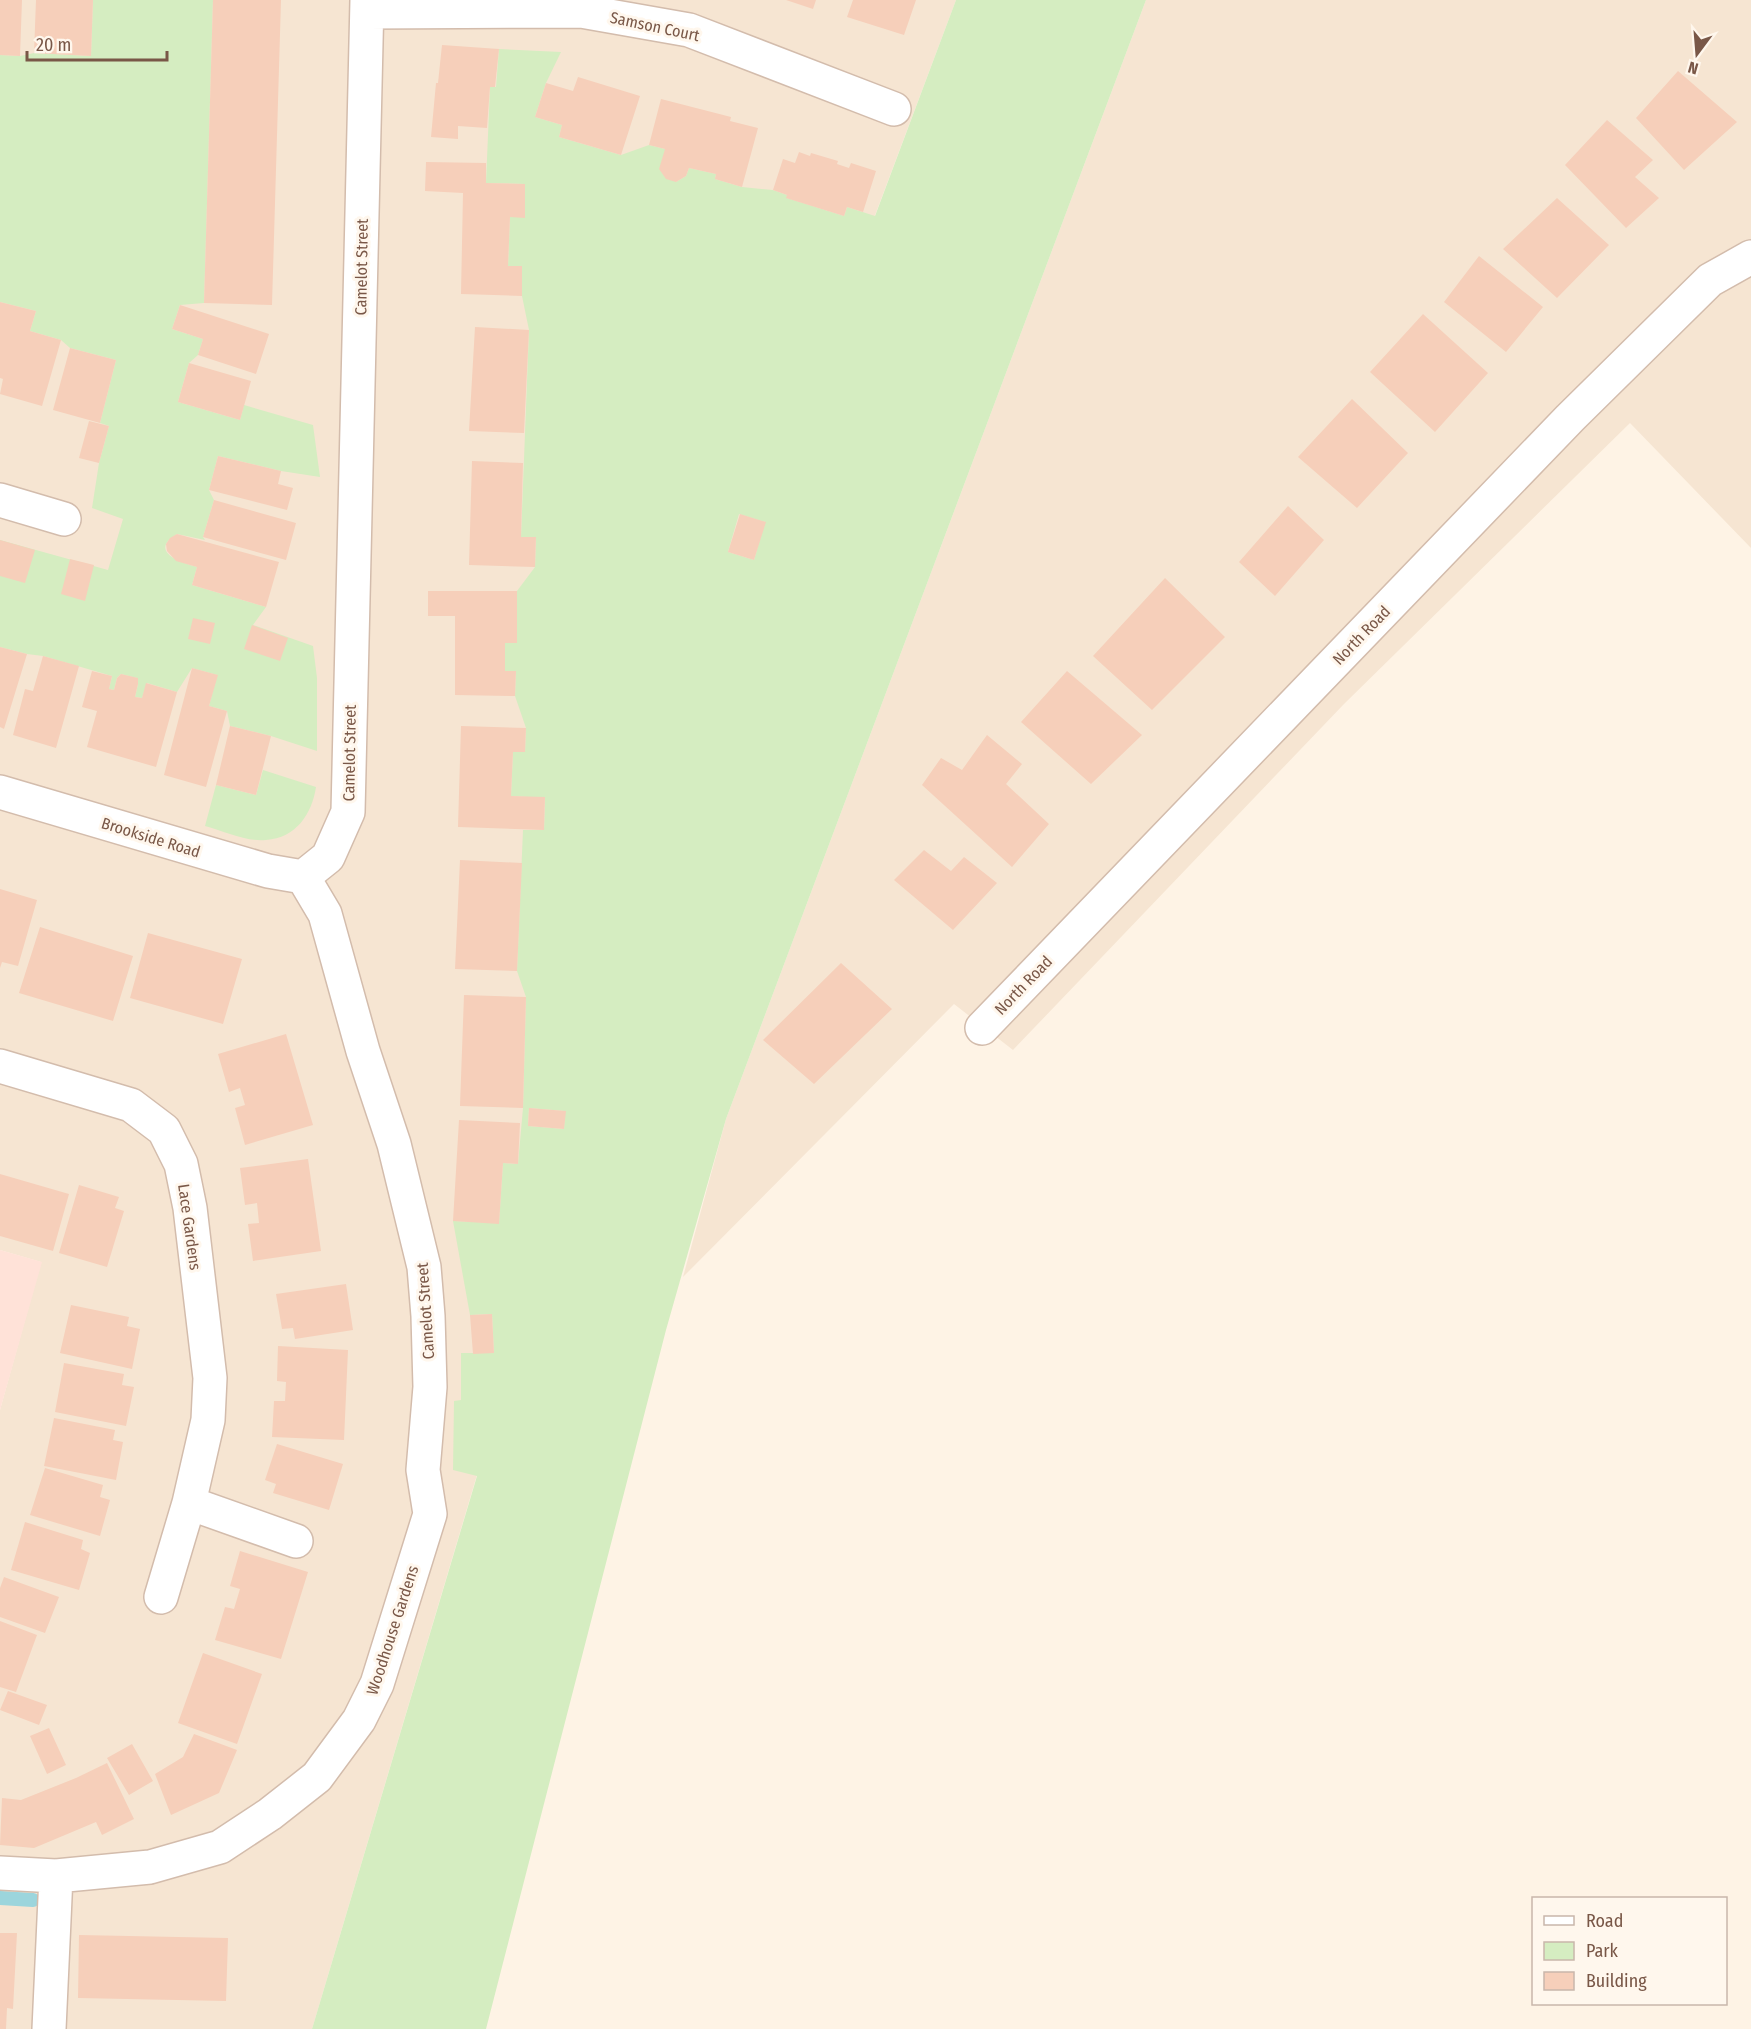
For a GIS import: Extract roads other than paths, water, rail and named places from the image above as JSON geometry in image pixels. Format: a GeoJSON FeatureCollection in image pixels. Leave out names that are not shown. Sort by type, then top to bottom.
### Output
{"type":"FeatureCollection","features":[{"type":"Feature","properties":{"kind":"street","name":"Samson Court"},"geometry":{"type":"LineString","coordinates":[[367,6],[581,11],[689,30],[894,109]]}},
{"type":"Feature","properties":{"kind":"street","name":"Camelot Street"},"geometry":{"type":"LineString","coordinates":[[367,6],[348,812],[328,857],[303,878],[325,914],[363,1051],[394,1144],[424,1267],[428,1316],[429,1387],[423,1470]]}},
{"type":"Feature","properties":{"kind":"street","name":"North Road"},"geometry":{"type":"LineString","coordinates":[[982,1028],[1570,418],[1710,280],[1751,257]]}},
{"type":"Feature","properties":{"kind":"street"},"geometry":{"type":"LineString","coordinates":[[0,500],[64,519]]}},
{"type":"Feature","properties":{"kind":"street","name":"Brookside Road"},"geometry":{"type":"LineString","coordinates":[[0,792],[268,871],[303,878]]}},
{"type":"Feature","properties":{"kind":"street","name":"Lace Gardens"},"geometry":{"type":"LineString","coordinates":[[0,1066],[131,1105],[164,1130],[181,1164],[190,1208],[210,1377],[208,1420],[189,1503],[161,1597]]}},
{"type":"Feature","properties":{"kind":"street","name":"Woodhouse Gardens"},"geometry":{"type":"LineString","coordinates":[[0,1873],[56,1876],[150,1867],[220,1847],[270,1814],[317,1777],[359,1720],[377,1684],[430,1514],[423,1470]]}},
{"type":"Feature","properties":{"kind":"street"},"geometry":{"type":"LineString","coordinates":[[189,1503],[296,1541]]}},
{"type":"Feature","properties":{"kind":"street"},"geometry":{"type":"LineString","coordinates":[[48,2029],[56,1876]]}},
{"type":"Feature","properties":{"kind":"waterway"},"geometry":{"type":"LineString","coordinates":[[0,1898],[33,1900]]}}]}
